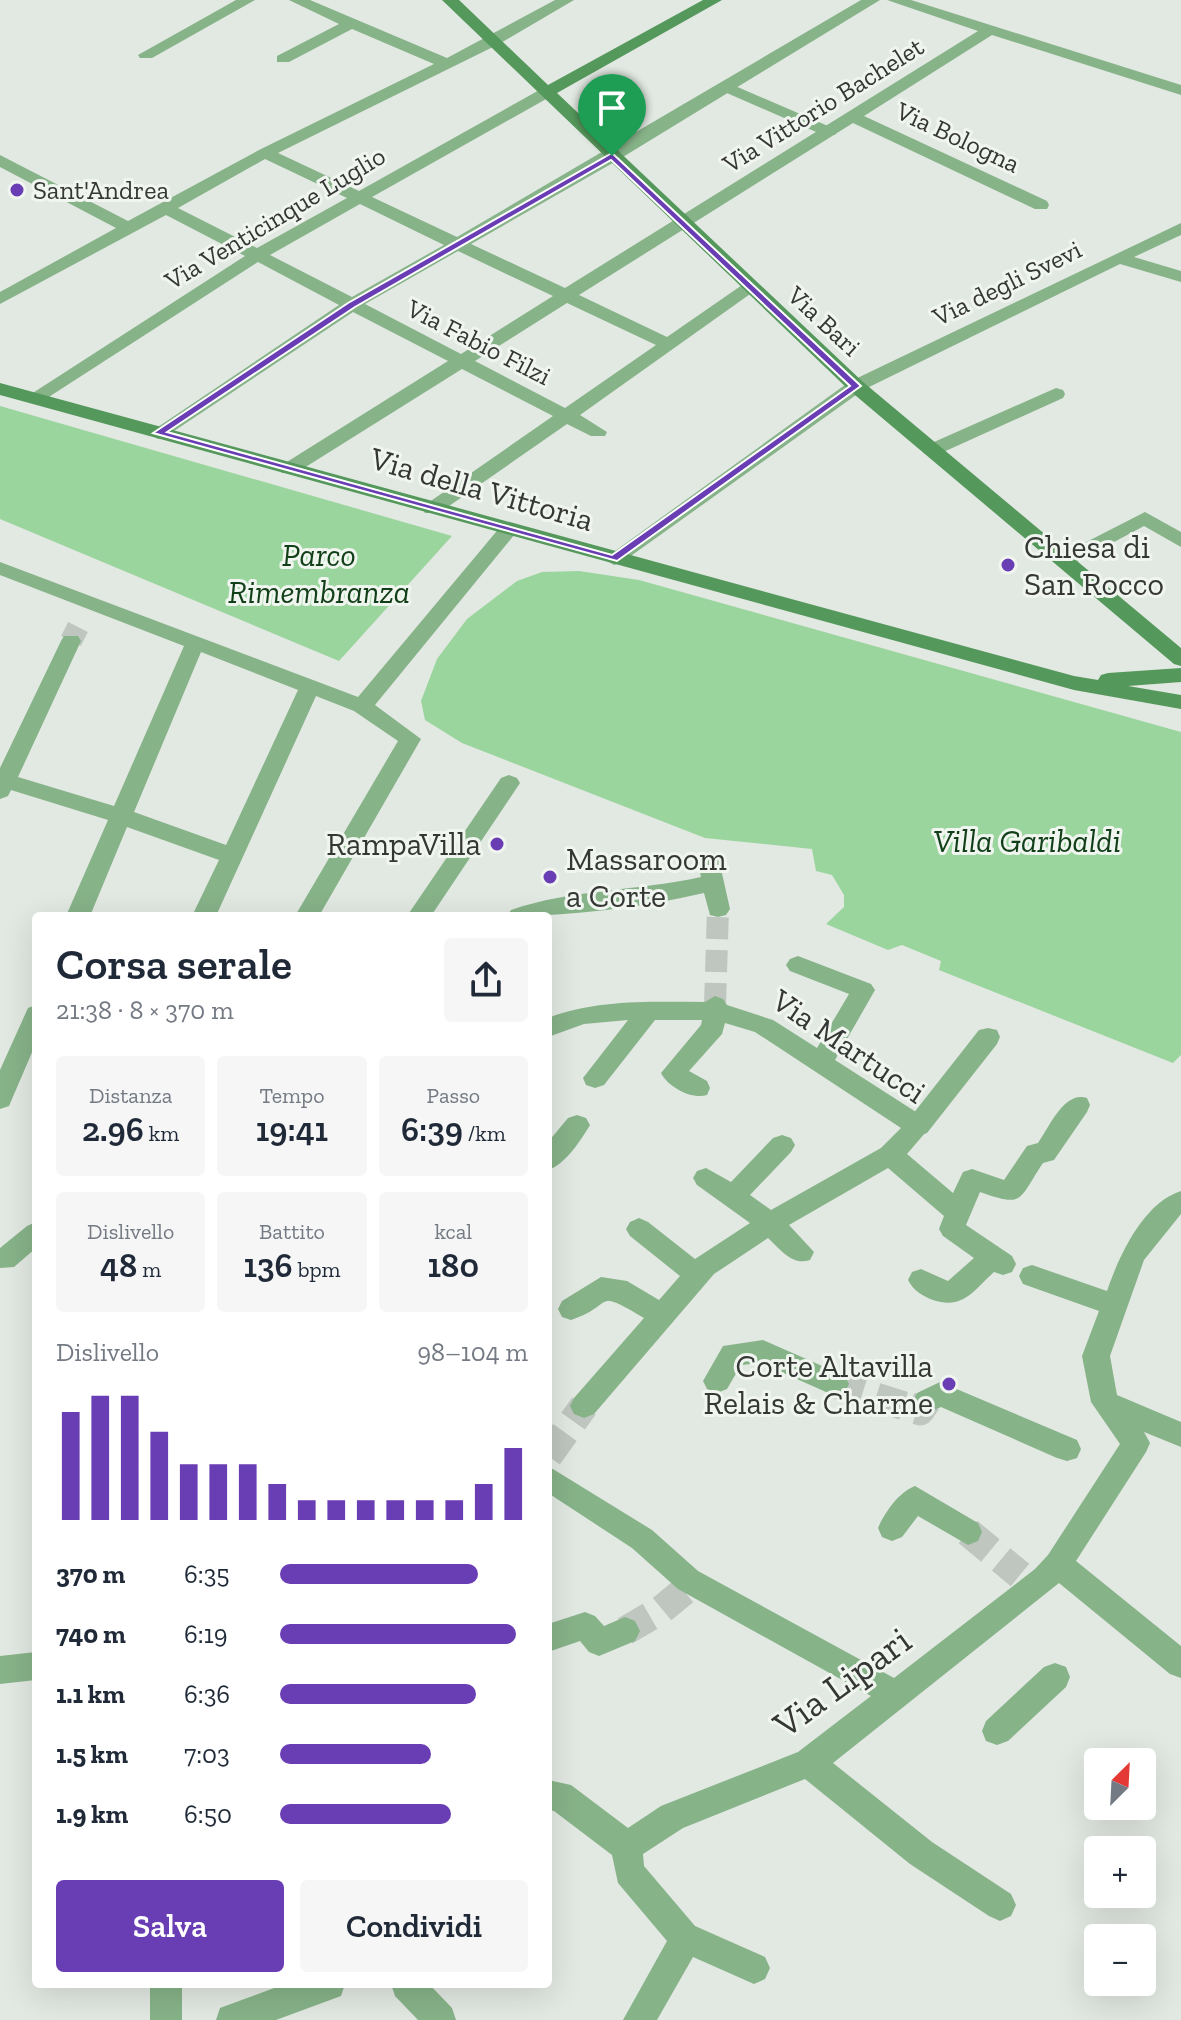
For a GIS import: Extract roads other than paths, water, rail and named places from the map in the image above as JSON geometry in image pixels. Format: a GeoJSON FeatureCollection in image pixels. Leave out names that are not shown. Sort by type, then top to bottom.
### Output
{"type":"FeatureCollection","features":[{"type":"Feature","properties":{"kind":"street"},"geometry":{"type":"LineString","coordinates":[[146,55],[247,0]]}},
{"type":"Feature","properties":{"kind":"street"},"geometry":{"type":"LineString","coordinates":[[297,0],[447,64]]}},
{"type":"Feature","properties":{"kind":"street","name":"Via Bari"},"geometry":{"type":"LineString","coordinates":[[450,0],[856,386],[1181,659]]}},
{"type":"Feature","properties":{"kind":"street"},"geometry":{"type":"LineString","coordinates":[[0,299],[265,153],[494,41],[566,0]]}},
{"type":"Feature","properties":{"kind":"street"},"geometry":{"type":"LineString","coordinates":[[549,91],[714,0]]}},
{"type":"Feature","properties":{"kind":"street"},"geometry":{"type":"LineString","coordinates":[[158,433],[351,305],[612,156],[872,0]]}},
{"type":"Feature","properties":{"kind":"street"},"geometry":{"type":"LineString","coordinates":[[895,0],[1181,90]]}},
{"type":"Feature","properties":{"kind":"street"},"geometry":{"type":"LineString","coordinates":[[283,59],[352,23]]}},
{"type":"Feature","properties":{"kind":"street","name":"Via Vittorio Bachelet"},"geometry":{"type":"LineString","coordinates":[[289,469],[685,224],[990,30]]}},
{"type":"Feature","properties":{"kind":"street"},"geometry":{"type":"LineString","coordinates":[[726,87],[829,132]]}},
{"type":"Feature","properties":{"kind":"street","name":"Via Venticinque Luglio"},"geometry":{"type":"LineString","coordinates":[[34,398],[256,256],[549,91]]}},
{"type":"Feature","properties":{"kind":"street","name":"Via Bologna"},"geometry":{"type":"LineString","coordinates":[[853,117],[1041,205]]}},
{"type":"Feature","properties":{"kind":"street"},"geometry":{"type":"LineString","coordinates":[[265,153],[668,344]]}},
{"type":"Feature","properties":{"kind":"street"},"geometry":{"type":"LineString","coordinates":[[0,160],[128,228]]}},
{"type":"Feature","properties":{"kind":"street","name":"Via Fabio Filzi"},"geometry":{"type":"LineString","coordinates":[[166,208],[598,432]]}},
{"type":"Feature","properties":{"kind":"street","name":"Via degli Svevi"},"geometry":{"type":"LineString","coordinates":[[614,559],[856,386],[1181,228]]}},
{"type":"Feature","properties":{"kind":"street"},"geometry":{"type":"LineString","coordinates":[[1118,258],[1181,277]]}},
{"type":"Feature","properties":{"kind":"street"},"geometry":{"type":"LineString","coordinates":[[432,509],[751,287]]}},
{"type":"Feature","properties":{"kind":"street","name":"Via della Vittoria"},"geometry":{"type":"LineString","coordinates":[[0,389],[1074,683],[1181,702]]}},
{"type":"Feature","properties":{"kind":"street"},"geometry":{"type":"LineString","coordinates":[[932,450],[1056,394]]}},
{"type":"Feature","properties":{"kind":"street"},"geometry":{"type":"LineString","coordinates":[[1064,561],[1145,518],[1181,541]]}},
{"type":"Feature","properties":{"kind":"street"},"geometry":{"type":"LineString","coordinates":[[362,706],[508,530]]}},
{"type":"Feature","properties":{"kind":"street"},"geometry":{"type":"LineString","coordinates":[[0,568],[362,706],[410,739],[309,912]]}},
{"type":"Feature","properties":{"kind":"street"},"geometry":{"type":"LineString","coordinates":[[90,602],[2,784],[120,816],[233,856]]}},
{"type":"Feature","properties":{"kind":"street"},"geometry":{"type":"LineString","coordinates":[[80,912],[195,643]]}},
{"type":"Feature","properties":{"kind":"street"},"geometry":{"type":"LineString","coordinates":[[1074,683],[1181,675]]}},
{"type":"Feature","properties":{"kind":"street"},"geometry":{"type":"LineString","coordinates":[[206,912],[310,687]]}},
{"type":"Feature","properties":{"kind":"street"},"geometry":{"type":"LineString","coordinates":[[422,912],[509,783]]}},
{"type":"Feature","properties":{"kind":"street"},"geometry":{"type":"LineString","coordinates":[[530,912],[667,893],[711,871],[718,909]]}},
{"type":"Feature","properties":{"kind":"street"},"geometry":{"type":"LineString","coordinates":[[798,965],[863,990],[820,1064]]}},
{"type":"Feature","properties":{"kind":"street"},"geometry":{"type":"LineString","coordinates":[[698,1088],[673,1073],[713,1028],[715,1008]]}},
{"type":"Feature","properties":{"kind":"street","name":"Via Martucci"},"geometry":{"type":"LineString","coordinates":[[552,1026],[582,1015],[715,1008],[764,1026],[918,1126],[890,1155],[767,1225],[701,1270],[584,1406]]}},
{"type":"Feature","properties":{"kind":"street"},"geometry":{"type":"LineString","coordinates":[[595,1078],[649,1011]]}},
{"type":"Feature","properties":{"kind":"street"},"geometry":{"type":"LineString","coordinates":[[0,1099],[32,1023]]}},
{"type":"Feature","properties":{"kind":"street"},"geometry":{"type":"LineString","coordinates":[[918,1126],[988,1037]]}},
{"type":"Feature","properties":{"kind":"street"},"geometry":{"type":"LineString","coordinates":[[921,1280],[937,1290],[953,1293],[998,1261],[952,1229],[972,1179],[1009,1192],[1036,1153],[1045,1153],[1078,1105]]}},
{"type":"Feature","properties":{"kind":"street"},"geometry":{"type":"LineString","coordinates":[[552,1155],[577,1125]]}},
{"type":"Feature","properties":{"kind":"street"},"geometry":{"type":"LineString","coordinates":[[733,1196],[782,1145]]}},
{"type":"Feature","properties":{"kind":"street"},"geometry":{"type":"LineString","coordinates":[[890,1155],[958,1212]]}},
{"type":"Feature","properties":{"kind":"street"},"geometry":{"type":"LineString","coordinates":[[706,1178],[801,1252]]}},
{"type":"Feature","properties":{"kind":"street"},"geometry":{"type":"LineString","coordinates":[[1181,1201],[1170,1208],[1133,1255],[1096,1356],[1105,1402],[1181,1435]]}},
{"type":"Feature","properties":{"kind":"street"},"geometry":{"type":"LineString","coordinates":[[639,1229],[701,1270]]}},
{"type":"Feature","properties":{"kind":"street"},"geometry":{"type":"LineString","coordinates":[[5,1259],[32,1236]]}},
{"type":"Feature","properties":{"kind":"street"},"geometry":{"type":"LineString","coordinates":[[1032,1276],[1114,1305]]}},
{"type":"Feature","properties":{"kind":"street"},"geometry":{"type":"LineString","coordinates":[[571,1309],[601,1288],[618,1289],[662,1315]]}},
{"type":"Feature","properties":{"kind":"street"},"geometry":{"type":"LineString","coordinates":[[717,1381],[733,1354],[763,1351],[835,1384]]}},
{"type":"Feature","properties":{"kind":"street"},"geometry":{"type":"LineString","coordinates":[[927,1401],[940,1394],[1067,1449]]}},
{"type":"Feature","properties":{"kind":"street","name":"Via Lipari"},"geometry":{"type":"LineString","coordinates":[[627,1847],[672,1817],[809,1763],[897,1695],[1039,1576],[1136,1443],[1105,1402]]}},
{"type":"Feature","properties":{"kind":"street"},"geometry":{"type":"LineString","coordinates":[[552,1481],[642,1539],[686,1585],[897,1695]]}},
{"type":"Feature","properties":{"kind":"street"},"geometry":{"type":"LineString","coordinates":[[892,1528],[915,1499],[968,1532]]}},
{"type":"Feature","properties":{"kind":"street"},"geometry":{"type":"LineString","coordinates":[[1039,1576],[1181,1664]]}},
{"type":"Feature","properties":{"kind":"street"},"geometry":{"type":"LineString","coordinates":[[552,1637],[585,1626],[599,1642],[625,1631]]}},
{"type":"Feature","properties":{"kind":"street"},"geometry":{"type":"LineString","coordinates":[[0,1670],[32,1666]]}},
{"type":"Feature","properties":{"kind":"street"},"geometry":{"type":"LineString","coordinates":[[997,1731],[1055,1677]]}},
{"type":"Feature","properties":{"kind":"street"},"geometry":{"type":"LineString","coordinates":[[809,1763],[921,1853],[1000,1905]]}},
{"type":"Feature","properties":{"kind":"street"},"geometry":{"type":"LineString","coordinates":[[554,1796],[627,1847],[629,1872],[684,1937],[754,1968]]}},
{"type":"Feature","properties":{"kind":"street"},"geometry":{"type":"LineString","coordinates":[[639,2020],[653,1994],[680,1957],[684,1937]]}},
{"type":"Feature","properties":{"kind":"street"},"geometry":{"type":"LineString","coordinates":[[166,1988],[166,2020]]}},
{"type":"Feature","properties":{"kind":"street"},"geometry":{"type":"LineString","coordinates":[[232,2020],[318,1988]]}},
{"type":"Feature","properties":{"kind":"street"},"geometry":{"type":"LineString","coordinates":[[411,1988],[440,2020]]}},
{"type":"Feature","properties":{"kind":"tunnel"},"geometry":{"type":"LineString","coordinates":[[71,641],[78,627]]}},
{"type":"Feature","properties":{"kind":"tunnel"},"geometry":{"type":"LineString","coordinates":[[715,1005],[718,909]]}},
{"type":"Feature","properties":{"kind":"tunnel"},"geometry":{"type":"LineString","coordinates":[[835,1384],[920,1411],[927,1401]]}},
{"type":"Feature","properties":{"kind":"tunnel"},"geometry":{"type":"LineString","coordinates":[[552,1450],[584,1406]]}},
{"type":"Feature","properties":{"kind":"tunnel"},"geometry":{"type":"LineString","coordinates":[[968,1532],[1020,1575]]}},
{"type":"Feature","properties":{"kind":"tunnel"},"geometry":{"type":"LineString","coordinates":[[625,1631],[661,1610],[684,1591]]}},
{"type":"Feature","properties":{"kind":"place","name":"Sant'Andrea"},"geometry":{"type":"Point","coordinates":[17,190]}},
{"type":"Feature","properties":{"kind":"place","name":"Chiesa di San Rocco"},"geometry":{"type":"Point","coordinates":[1008,565]}},
{"type":"Feature","properties":{"kind":"place","name":"RampaVilla"},"geometry":{"type":"Point","coordinates":[497,844]}},
{"type":"Feature","properties":{"kind":"place","name":"Massaroom a Corte"},"geometry":{"type":"Point","coordinates":[550,877]}},
{"type":"Feature","properties":{"kind":"place","name":"Corte Altavilla Relais & Charme"},"geometry":{"type":"Point","coordinates":[949,1384]}},
{"type":"Feature","properties":{"kind":"park label","name":"Parco Rimembranza"},"geometry":{"type":"Point","coordinates":[319,574]}},
{"type":"Feature","properties":{"kind":"park label","name":"Villa Garibaldi"},"geometry":{"type":"Point","coordinates":[1027,841]}}]}
